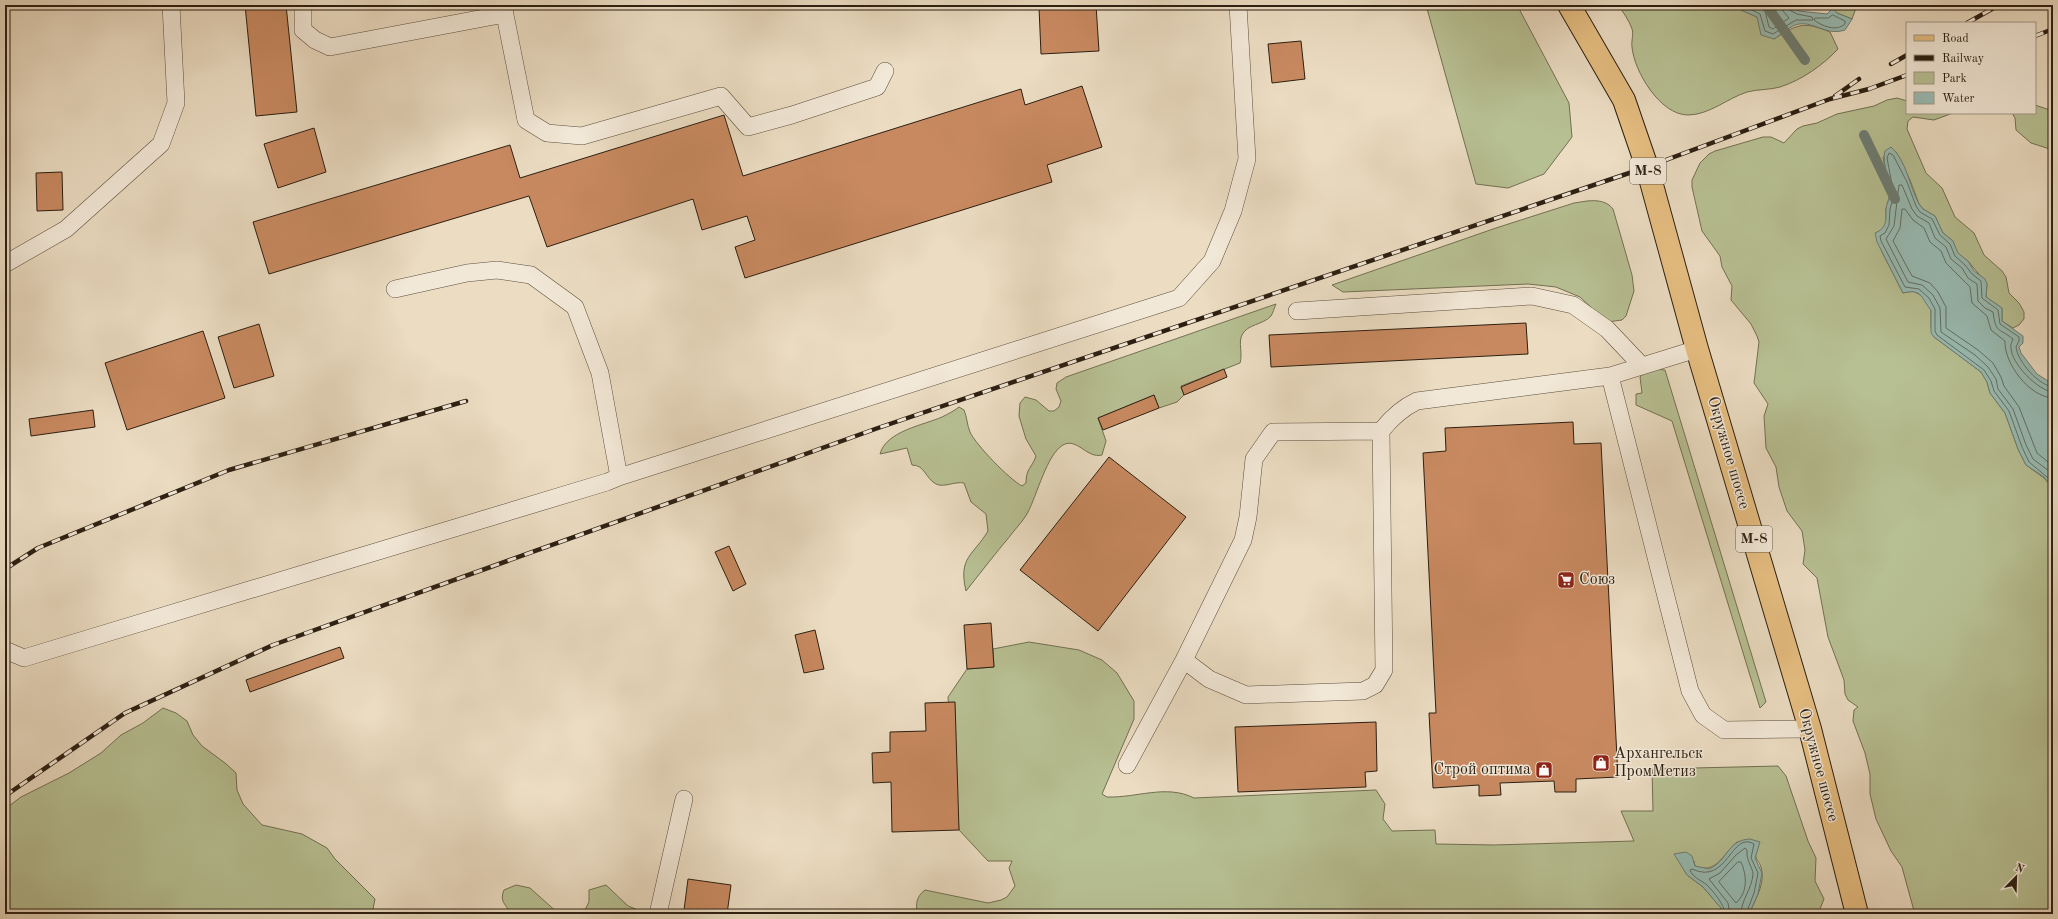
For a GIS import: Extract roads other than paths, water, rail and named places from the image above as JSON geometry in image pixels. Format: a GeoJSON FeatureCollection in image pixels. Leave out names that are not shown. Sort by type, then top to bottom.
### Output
{"type":"FeatureCollection","features":[{"type":"Feature","properties":{"kind":"main road","name":"Окружное шоссе"},"geometry":{"type":"LineString","coordinates":[[1569,5],[1624,100],[1647,167],[1698,349],[1810,729],[1857,914]]}},
{"type":"Feature","properties":{"kind":"lane"},"geometry":{"type":"LineString","coordinates":[[5,264],[66,229],[161,144],[176,103],[171,5]]}},
{"type":"Feature","properties":{"kind":"lane"},"geometry":{"type":"LineString","coordinates":[[303,5],[304,30],[316,40],[330,47],[504,10],[526,120],[547,133],[582,136],[721,96],[748,127],[792,115],[877,87],[885,71]]}},
{"type":"Feature","properties":{"kind":"lane"},"geometry":{"type":"LineString","coordinates":[[5,650],[24,658],[608,482],[619,477],[1179,298],[1212,261],[1233,211],[1247,159],[1238,5]]}},
{"type":"Feature","properties":{"kind":"lane"},"geometry":{"type":"LineString","coordinates":[[395,289],[467,273],[496,270],[531,275],[575,307],[600,373],[619,477]]}},
{"type":"Feature","properties":{"kind":"lane"},"geometry":{"type":"LineString","coordinates":[[1297,311],[1532,296],[1573,305],[1607,328],[1642,366]]}},
{"type":"Feature","properties":{"kind":"lane"},"geometry":{"type":"LineString","coordinates":[[1184,660],[1209,679],[1246,695],[1363,691],[1375,685],[1384,670],[1381,431],[1392,417],[1417,401],[1610,376],[1698,349]]}},
{"type":"Feature","properties":{"kind":"lane"},"geometry":{"type":"LineString","coordinates":[[1610,376],[1690,691],[1703,715],[1724,730],[1810,729]]}},
{"type":"Feature","properties":{"kind":"lane"},"geometry":{"type":"LineString","coordinates":[[1127,766],[1184,660],[1242,540],[1248,517],[1254,459],[1273,432],[1381,431]]}},
{"type":"Feature","properties":{"kind":"lane"},"geometry":{"type":"LineString","coordinates":[[658,914],[684,799]]}},
{"type":"Feature","properties":{"kind":"water"},"geometry":{"type":"Polygon","coordinates":[[[1736,5],[1789,5],[1799,11],[1827,14],[1833,8],[1837,13],[1852,19],[1845,30],[1832,31],[1811,25],[1799,24],[1789,28],[1774,39],[1761,35],[1757,17],[1741,10],[1736,5]]]}},
{"type":"Feature","properties":{"kind":"water"},"geometry":{"type":"Polygon","coordinates":[[[1891,147],[1901,159],[1919,204],[1923,209],[1935,216],[1943,233],[1953,241],[1958,253],[1968,261],[1974,271],[1985,279],[1987,284],[1986,297],[2002,308],[2002,321],[2023,336],[2023,343],[2019,347],[2021,353],[2037,374],[2053,384],[2053,488],[2044,477],[2026,465],[2018,449],[2005,413],[1990,393],[1987,382],[1981,372],[1934,337],[1931,333],[1931,310],[1918,293],[1903,293],[1877,242],[1875,233],[1884,226],[1886,208],[1890,196],[1890,183],[1885,167],[1884,157],[1885,151],[1891,147]]]}},
{"type":"Feature","properties":{"kind":"water"},"geometry":{"type":"Polygon","coordinates":[[[1750,839],[1760,842],[1755,858],[1762,873],[1758,894],[1749,914],[1721,914],[1721,908],[1703,887],[1687,875],[1674,854],[1686,852],[1692,856],[1695,866],[1709,869],[1720,861],[1737,843],[1742,840],[1750,839]]]}},
{"type":"Feature","properties":{"kind":"waterway"},"geometry":{"type":"LineString","coordinates":[[1766,5],[1805,60]]}},
{"type":"Feature","properties":{"kind":"waterway"},"geometry":{"type":"LineString","coordinates":[[1864,135],[1895,199]]}},
{"type":"Feature","properties":{"kind":"railway"},"geometry":{"type":"LineString","coordinates":[[5,234],[7,229],[6,5]]}},
{"type":"Feature","properties":{"kind":"railway"},"geometry":{"type":"LineString","coordinates":[[1969,22],[1999,5]]}},
{"type":"Feature","properties":{"kind":"railway"},"geometry":{"type":"LineString","coordinates":[[2036,36],[2053,29]]}},
{"type":"Feature","properties":{"kind":"railway"},"geometry":{"type":"LineString","coordinates":[[1891,64],[1906,56]]}},
{"type":"Feature","properties":{"kind":"railway"},"geometry":{"type":"LineString","coordinates":[[5,796],[125,713],[273,645],[878,428],[1647,167],[1830,99],[1869,89],[1906,75]]}},
{"type":"Feature","properties":{"kind":"railway"},"geometry":{"type":"LineString","coordinates":[[1835,96],[1859,79]]}},
{"type":"Feature","properties":{"kind":"railway"},"geometry":{"type":"LineString","coordinates":[[5,569],[38,548],[229,470],[466,401]]}},
{"type":"Feature","properties":{"kind":"place","name":"Союз"},"geometry":{"type":"Point","coordinates":[1566,580]}},
{"type":"Feature","properties":{"kind":"place","name":"Архангельск ПромМетиз"},"geometry":{"type":"Point","coordinates":[1601,763]}},
{"type":"Feature","properties":{"kind":"place","name":"Строй оптима"},"geometry":{"type":"Point","coordinates":[1544,770]}}]}
